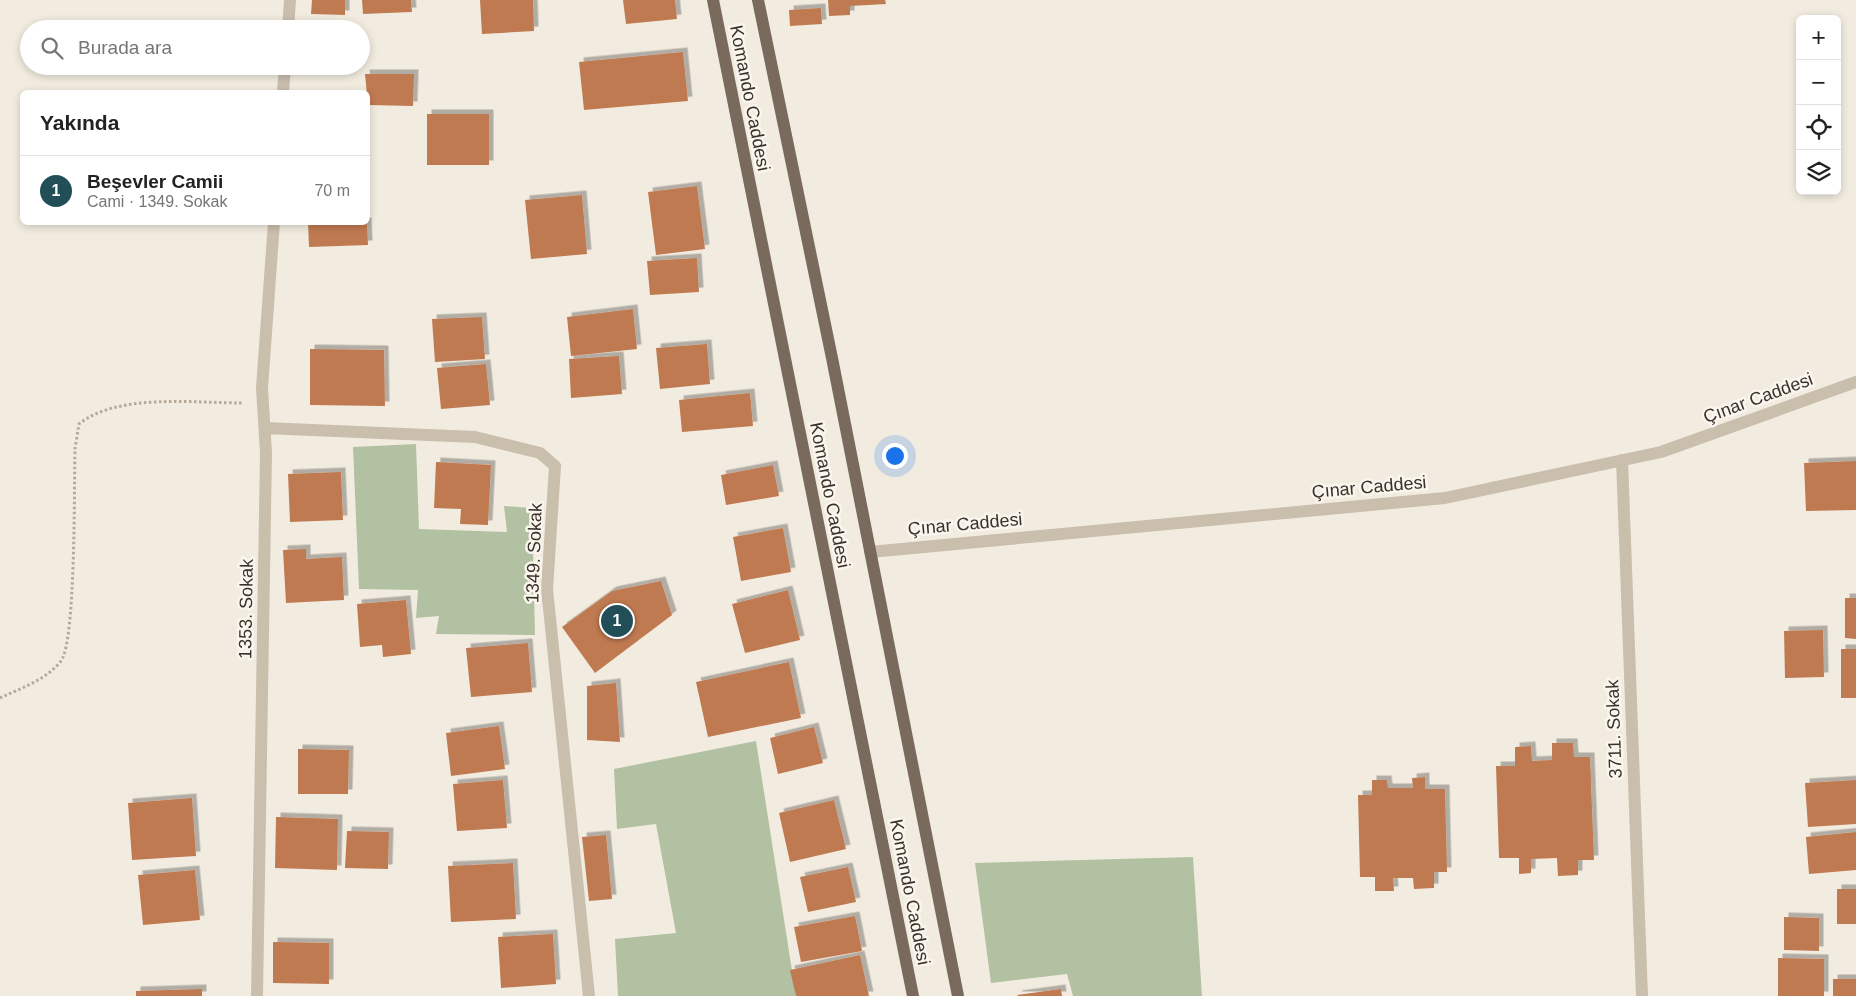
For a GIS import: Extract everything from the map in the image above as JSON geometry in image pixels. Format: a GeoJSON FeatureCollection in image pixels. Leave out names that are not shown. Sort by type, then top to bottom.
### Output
{"type":"FeatureCollection","features":[{"type":"Feature","properties":{"kind":"main road","name":"Komando Caddesi"},"geometry":{"type":"LineString","coordinates":[[713,0],[913,996]]}},
{"type":"Feature","properties":{"kind":"main road","name":"Komando Caddesi"},"geometry":{"type":"LineString","coordinates":[[758,0],[958,996]]}},
{"type":"Feature","properties":{"kind":"street"},"geometry":{"type":"LineString","coordinates":[[289,20],[290,0]]}},
{"type":"Feature","properties":{"kind":"street"},"geometry":{"type":"LineString","coordinates":[[283,90],[284,75]]}},
{"type":"Feature","properties":{"kind":"street","name":"1353. Sokak"},"geometry":{"type":"LineString","coordinates":[[257,996],[265,428],[262,388],[274,225]]}},
{"type":"Feature","properties":{"kind":"street","name":"Çınar Caddesi"},"geometry":{"type":"LineString","coordinates":[[870,552],[1445,498],[1661,452],[1856,382]]}},
{"type":"Feature","properties":{"kind":"street","name":"1349. Sokak"},"geometry":{"type":"LineString","coordinates":[[265,428],[475,437],[540,453],[555,466],[547,589],[589,996]]}},
{"type":"Feature","properties":{"kind":"street","name":"3711. Sokak"},"geometry":{"type":"LineString","coordinates":[[1622,460],[1642,996]]}},
{"type":"Feature","properties":{"kind":"path"},"geometry":{"type":"LineString","coordinates":[[0,698],[42,679],[62,660],[70,622],[74,449],[79,424],[90,415],[110,407],[160,403],[263,403]]}},
{"type":"Feature","properties":{"kind":"green space"},"geometry":{"type":"Polygon","coordinates":[[[416,444],[419,529],[507,532],[504,506],[532,508],[535,635],[436,634],[439,616],[416,618],[418,590],[359,589],[353,447],[416,444]]]}},
{"type":"Feature","properties":{"kind":"green space"},"geometry":{"type":"Polygon","coordinates":[[[756,741],[796,996],[618,996],[615,939],[676,933],[656,824],[617,829],[614,769],[756,741]]]}},
{"type":"Feature","properties":{"kind":"green space"},"geometry":{"type":"Polygon","coordinates":[[[1193,857],[1202,996],[1073,996],[1067,974],[991,983],[975,863],[1193,857]]]}},
{"type":"Feature","properties":{"kind":"building"},"geometry":{"type":"Polygon","coordinates":[[[312,0],[345,0],[345,15],[311,14],[312,0]]]}},
{"type":"Feature","properties":{"kind":"building"},"geometry":{"type":"Polygon","coordinates":[[[362,0],[411,0],[412,12],[363,14],[362,0]]]}},
{"type":"Feature","properties":{"kind":"building"},"geometry":{"type":"Polygon","coordinates":[[[480,0],[533,0],[534,31],[482,34],[480,0]]]}},
{"type":"Feature","properties":{"kind":"building"},"geometry":{"type":"Polygon","coordinates":[[[623,0],[675,0],[677,19],[626,24],[623,0]]]}},
{"type":"Feature","properties":{"kind":"building"},"geometry":{"type":"Polygon","coordinates":[[[828,0],[885,0],[886,4],[850,6],[850,15],[829,16],[828,0]]]}},
{"type":"Feature","properties":{"kind":"building"},"geometry":{"type":"Polygon","coordinates":[[[821,8],[822,24],[790,26],[789,10],[821,8]]]}},
{"type":"Feature","properties":{"kind":"building"},"geometry":{"type":"Polygon","coordinates":[[[683,52],[688,101],[584,110],[579,62],[683,52]]]}},
{"type":"Feature","properties":{"kind":"building"},"geometry":{"type":"Polygon","coordinates":[[[414,74],[413,106],[370,105],[370,90],[367,90],[365,75],[414,74]]]}},
{"type":"Feature","properties":{"kind":"building"},"geometry":{"type":"Polygon","coordinates":[[[427,114],[489,114],[489,165],[427,165],[427,114]]]}},
{"type":"Feature","properties":{"kind":"building"},"geometry":{"type":"Polygon","coordinates":[[[697,186],[705,249],[656,255],[648,192],[697,186]]]}},
{"type":"Feature","properties":{"kind":"building"},"geometry":{"type":"Polygon","coordinates":[[[582,195],[587,254],[531,259],[525,200],[582,195]]]}},
{"type":"Feature","properties":{"kind":"building"},"geometry":{"type":"Polygon","coordinates":[[[308,225],[367,225],[368,245],[309,247],[308,225]]]}},
{"type":"Feature","properties":{"kind":"building"},"geometry":{"type":"Polygon","coordinates":[[[697,258],[699,292],[650,295],[647,261],[697,258]]]}},
{"type":"Feature","properties":{"kind":"building"},"geometry":{"type":"Polygon","coordinates":[[[633,309],[637,349],[571,356],[567,317],[633,309]]]}},
{"type":"Feature","properties":{"kind":"building"},"geometry":{"type":"Polygon","coordinates":[[[482,317],[485,359],[435,362],[432,319],[482,317]]]}},
{"type":"Feature","properties":{"kind":"building"},"geometry":{"type":"Polygon","coordinates":[[[707,344],[710,384],[660,389],[656,348],[707,344]]]}},
{"type":"Feature","properties":{"kind":"building"},"geometry":{"type":"Polygon","coordinates":[[[310,349],[384,350],[385,406],[310,405],[310,349]]]}},
{"type":"Feature","properties":{"kind":"building"},"geometry":{"type":"Polygon","coordinates":[[[619,356],[622,394],[571,398],[569,359],[619,356]]]}},
{"type":"Feature","properties":{"kind":"building"},"geometry":{"type":"Polygon","coordinates":[[[486,364],[490,405],[441,409],[437,368],[486,364]]]}},
{"type":"Feature","properties":{"kind":"building"},"geometry":{"type":"Polygon","coordinates":[[[750,393],[753,426],[682,432],[679,400],[750,393]]]}},
{"type":"Feature","properties":{"kind":"building"},"geometry":{"type":"Polygon","coordinates":[[[1856,461],[1856,510],[1806,511],[1804,463],[1856,461]]]}},
{"type":"Feature","properties":{"kind":"building"},"geometry":{"type":"Polygon","coordinates":[[[436,462],[491,465],[488,525],[460,524],[461,509],[434,508],[436,462]]]}},
{"type":"Feature","properties":{"kind":"building"},"geometry":{"type":"Polygon","coordinates":[[[773,465],[779,496],[726,505],[721,475],[773,465]]]}},
{"type":"Feature","properties":{"kind":"building"},"geometry":{"type":"Polygon","coordinates":[[[341,472],[343,520],[290,522],[288,474],[341,472]]]}},
{"type":"Feature","properties":{"kind":"building"},"geometry":{"type":"Polygon","coordinates":[[[783,528],[791,572],[741,581],[733,537],[783,528]]]}},
{"type":"Feature","properties":{"kind":"building"},"geometry":{"type":"Polygon","coordinates":[[[306,549],[306,559],[342,557],[344,600],[286,603],[283,550],[306,549]]]}},
{"type":"Feature","properties":{"kind":"building"},"geometry":{"type":"Polygon","coordinates":[[[661,581],[672,615],[595,673],[562,627],[612,591],[661,581]]]}},
{"type":"Feature","properties":{"kind":"building"},"geometry":{"type":"Polygon","coordinates":[[[788,590],[800,640],[745,653],[732,604],[788,590]]]}},
{"type":"Feature","properties":{"kind":"building"},"geometry":{"type":"Polygon","coordinates":[[[1845,598],[1856,598],[1856,639],[1845,638],[1845,598]]]}},
{"type":"Feature","properties":{"kind":"building"},"geometry":{"type":"Polygon","coordinates":[[[406,600],[411,654],[383,657],[382,645],[360,647],[357,604],[406,600]]]}},
{"type":"Feature","properties":{"kind":"building"},"geometry":{"type":"Polygon","coordinates":[[[1823,630],[1824,677],[1785,678],[1784,631],[1823,630]]]}},
{"type":"Feature","properties":{"kind":"building"},"geometry":{"type":"Polygon","coordinates":[[[528,643],[532,692],[471,697],[466,648],[528,643]]]}},
{"type":"Feature","properties":{"kind":"building"},"geometry":{"type":"Polygon","coordinates":[[[1841,649],[1856,649],[1856,698],[1841,698],[1841,649]]]}},
{"type":"Feature","properties":{"kind":"building"},"geometry":{"type":"Polygon","coordinates":[[[789,662],[801,718],[708,737],[696,682],[789,662]]]}},
{"type":"Feature","properties":{"kind":"building"},"geometry":{"type":"Polygon","coordinates":[[[616,683],[620,742],[587,740],[587,686],[616,683]]]}},
{"type":"Feature","properties":{"kind":"building"},"geometry":{"type":"Polygon","coordinates":[[[499,726],[505,769],[451,776],[446,733],[499,726]]]}},
{"type":"Feature","properties":{"kind":"building"},"geometry":{"type":"Polygon","coordinates":[[[814,727],[823,763],[778,774],[770,738],[814,727]]]}},
{"type":"Feature","properties":{"kind":"building"},"geometry":{"type":"Polygon","coordinates":[[[1552,743],[1573,743],[1574,757],[1590,757],[1594,860],[1578,860],[1578,875],[1558,876],[1557,858],[1531,859],[1531,873],[1519,874],[1519,858],[1499,858],[1496,766],[1515,766],[1515,747],[1531,746],[1532,761],[1552,760],[1552,743]]]}},
{"type":"Feature","properties":{"kind":"building"},"geometry":{"type":"Polygon","coordinates":[[[298,749],[349,750],[348,794],[298,794],[298,749]]]}},
{"type":"Feature","properties":{"kind":"building"},"geometry":{"type":"Polygon","coordinates":[[[1425,777],[1425,789],[1445,789],[1447,872],[1434,872],[1434,888],[1414,889],[1413,878],[1393,878],[1394,891],[1375,891],[1375,877],[1360,877],[1358,795],[1372,795],[1372,780],[1387,780],[1388,788],[1413,788],[1412,778],[1425,777]]]}},
{"type":"Feature","properties":{"kind":"building"},"geometry":{"type":"Polygon","coordinates":[[[503,780],[507,828],[457,831],[453,784],[503,780]]]}},
{"type":"Feature","properties":{"kind":"building"},"geometry":{"type":"Polygon","coordinates":[[[1856,780],[1856,824],[1808,827],[1805,783],[1856,780]]]}},
{"type":"Feature","properties":{"kind":"building"},"geometry":{"type":"Polygon","coordinates":[[[192,798],[196,856],[132,860],[128,803],[192,798]]]}},
{"type":"Feature","properties":{"kind":"building"},"geometry":{"type":"Polygon","coordinates":[[[834,800],[846,849],[790,862],[779,813],[834,800]]]}},
{"type":"Feature","properties":{"kind":"building"},"geometry":{"type":"Polygon","coordinates":[[[276,817],[338,819],[337,870],[275,868],[276,817]]]}},
{"type":"Feature","properties":{"kind":"building"},"geometry":{"type":"Polygon","coordinates":[[[347,831],[389,832],[388,869],[345,868],[347,831]]]}},
{"type":"Feature","properties":{"kind":"building"},"geometry":{"type":"Polygon","coordinates":[[[1856,832],[1856,870],[1809,874],[1806,837],[1856,832]]]}},
{"type":"Feature","properties":{"kind":"building"},"geometry":{"type":"Polygon","coordinates":[[[606,835],[612,899],[589,901],[582,837],[606,835]]]}},
{"type":"Feature","properties":{"kind":"building"},"geometry":{"type":"Polygon","coordinates":[[[513,863],[516,919],[451,922],[448,866],[513,863]]]}},
{"type":"Feature","properties":{"kind":"building"},"geometry":{"type":"Polygon","coordinates":[[[848,867],[856,902],[808,912],[800,877],[848,867]]]}},
{"type":"Feature","properties":{"kind":"building"},"geometry":{"type":"Polygon","coordinates":[[[195,870],[200,920],[143,925],[138,875],[195,870]]]}},
{"type":"Feature","properties":{"kind":"building"},"geometry":{"type":"Polygon","coordinates":[[[1837,889],[1856,889],[1856,924],[1837,924],[1837,889]]]}},
{"type":"Feature","properties":{"kind":"building"},"geometry":{"type":"Polygon","coordinates":[[[855,916],[862,951],[801,962],[794,927],[855,916]]]}},
{"type":"Feature","properties":{"kind":"building"},"geometry":{"type":"Polygon","coordinates":[[[1784,917],[1819,918],[1819,951],[1784,950],[1784,917]]]}},
{"type":"Feature","properties":{"kind":"building"},"geometry":{"type":"Polygon","coordinates":[[[553,934],[556,984],[501,988],[498,937],[553,934]]]}},
{"type":"Feature","properties":{"kind":"building"},"geometry":{"type":"Polygon","coordinates":[[[273,942],[329,943],[329,984],[273,983],[273,942]]]}},
{"type":"Feature","properties":{"kind":"building"},"geometry":{"type":"Polygon","coordinates":[[[860,955],[869,996],[796,996],[790,970],[860,955]]]}},
{"type":"Feature","properties":{"kind":"building"},"geometry":{"type":"Polygon","coordinates":[[[1778,958],[1824,959],[1824,996],[1778,996],[1778,958]]]}},
{"type":"Feature","properties":{"kind":"building"},"geometry":{"type":"Polygon","coordinates":[[[1833,979],[1856,979],[1856,996],[1833,996],[1833,979]]]}},
{"type":"Feature","properties":{"kind":"building"},"geometry":{"type":"Polygon","coordinates":[[[202,989],[202,996],[136,996],[136,991],[202,989]]]}},
{"type":"Feature","properties":{"kind":"building"},"geometry":{"type":"Polygon","coordinates":[[[1061,989],[1062,996],[1017,995],[1061,989]]]}},
{"type":"Feature","properties":{"kind":"place","name":"Beşevler Camii"},"geometry":{"type":"Point","coordinates":[617,621]}}]}
